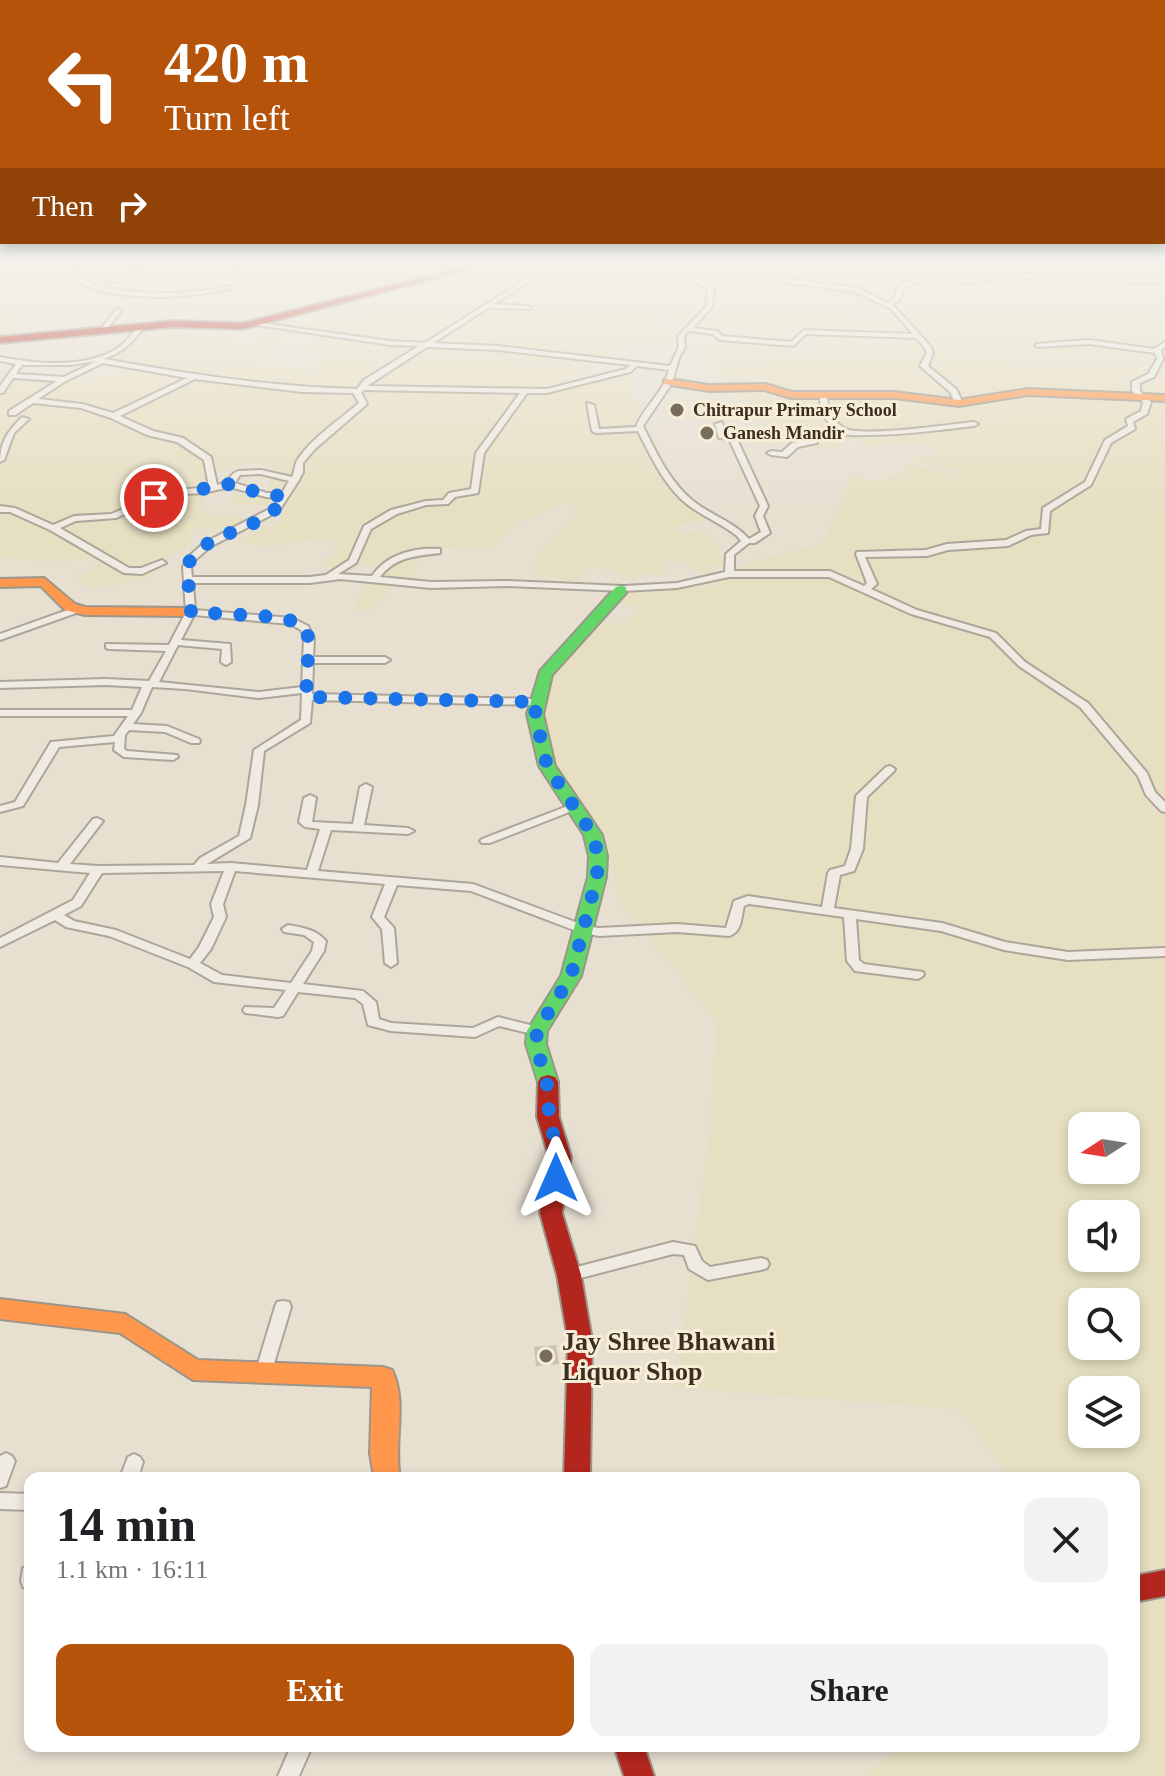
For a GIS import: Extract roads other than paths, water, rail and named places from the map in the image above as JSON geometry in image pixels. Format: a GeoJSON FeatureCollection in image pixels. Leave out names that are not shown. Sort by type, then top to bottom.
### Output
{"type":"FeatureCollection","features":[{"type":"Feature","properties":{"kind":"street"},"geometry":{"type":"LineString","coordinates":[[12,413],[121,348]]}},
{"type":"Feature","properties":{"kind":"street"},"geometry":{"type":"LineString","coordinates":[[361,389],[376,375],[424,348]]}},
{"type":"Feature","properties":{"kind":"street"},"geometry":{"type":"LineString","coordinates":[[495,348],[636,363],[709,388],[765,387],[784,395],[894,395],[959,403],[1028,392],[1165,398]]}},
{"type":"Feature","properties":{"kind":"street"},"geometry":{"type":"LineString","coordinates":[[681,348],[672,359],[670,375],[649,406],[640,429],[662,470],[688,500],[739,532],[746,541],[730,554],[729,574]]}},
{"type":"Feature","properties":{"kind":"street"},"geometry":{"type":"LineString","coordinates":[[928,348],[930,353],[924,366],[953,391],[959,403]]}},
{"type":"Feature","properties":{"kind":"street"},"geometry":{"type":"LineString","coordinates":[[1133,348],[1157,351],[1161,348]]}},
{"type":"Feature","properties":{"kind":"street"},"geometry":{"type":"LineString","coordinates":[[1145,398],[1136,391],[1136,382],[1151,375],[1160,359],[1157,351]]}},
{"type":"Feature","properties":{"kind":"street"},"geometry":{"type":"LineString","coordinates":[[0,359],[20,363],[140,365],[194,377],[302,390],[524,392],[572,387],[587,379],[628,371],[636,363]]}},
{"type":"Feature","properties":{"kind":"street"},"geometry":{"type":"LineString","coordinates":[[0,391],[20,363]]}},
{"type":"Feature","properties":{"kind":"street"},"geometry":{"type":"LineString","coordinates":[[11,376],[62,377],[64,380]]}},
{"type":"Feature","properties":{"kind":"street"},"geometry":{"type":"LineString","coordinates":[[114,416],[194,377]]}},
{"type":"Feature","properties":{"kind":"street"},"geometry":{"type":"LineString","coordinates":[[173,757],[124,754],[119,750],[124,732],[191,612],[187,567],[198,553],[268,516],[285,496],[295,480],[299,463],[312,447],[363,403],[361,389]]}},
{"type":"Feature","properties":{"kind":"street"},"geometry":{"type":"LineString","coordinates":[[190,580],[310,580],[330,575],[353,561],[367,528],[394,512],[426,503],[445,502],[452,495],[475,491],[480,453],[524,392]]}},
{"type":"Feature","properties":{"kind":"street"},"geometry":{"type":"LineString","coordinates":[[823,396],[831,420],[842,432],[896,433],[974,424]]}},
{"type":"Feature","properties":{"kind":"street"},"geometry":{"type":"LineString","coordinates":[[866,589],[872,584],[860,554],[927,553],[947,547],[1008,543],[1029,533],[1045,531],[1046,510],[1088,483],[1108,442],[1132,427],[1129,421],[1144,412],[1145,398]]}},
{"type":"Feature","properties":{"kind":"street"},"geometry":{"type":"LineString","coordinates":[[35,401],[82,406],[114,416],[150,433],[180,440],[208,459],[213,486]]}},
{"type":"Feature","properties":{"kind":"street"},"geometry":{"type":"LineString","coordinates":[[590,405],[596,431],[640,429]]}},
{"type":"Feature","properties":{"kind":"street"},"geometry":{"type":"LineString","coordinates":[[0,460],[15,425],[25,419]]}},
{"type":"Feature","properties":{"kind":"street"},"geometry":{"type":"LineString","coordinates":[[719,424],[722,436],[732,437],[764,506],[759,516],[766,533],[752,541]]}},
{"type":"Feature","properties":{"kind":"street"},"geometry":{"type":"LineString","coordinates":[[771,453],[784,455],[795,445],[814,441]]}},
{"type":"Feature","properties":{"kind":"street"},"geometry":{"type":"LineString","coordinates":[[230,484],[238,473],[247,472],[295,480]]}},
{"type":"Feature","properties":{"kind":"street"},"geometry":{"type":"LineString","coordinates":[[53,528],[74,519],[113,516],[167,493],[203,491],[213,486],[230,484],[266,495],[285,496]]}},
{"type":"Feature","properties":{"kind":"street"},"geometry":{"type":"LineString","coordinates":[[0,509],[12,510],[53,528],[127,571],[142,571],[162,563]]}},
{"type":"Feature","properties":{"kind":"street"},"geometry":{"type":"LineString","coordinates":[[374,579],[379,569],[402,556],[417,551],[437,551]]}},
{"type":"Feature","properties":{"kind":"street"},"geometry":{"type":"LineString","coordinates":[[330,575],[432,585],[512,583],[621,590],[700,582],[729,574],[830,574],[914,612],[968,625],[999,639],[1022,664],[1084,705],[1143,775],[1150,793],[1165,809]]}},
{"type":"Feature","properties":{"kind":"street"},"geometry":{"type":"LineString","coordinates":[[3,584],[44,582],[76,610]]}},
{"type":"Feature","properties":{"kind":"street"},"geometry":{"type":"LineString","coordinates":[[577,1472],[580,1340],[569,1275],[551,1213],[560,1157],[548,1117],[550,1096],[536,1044],[537,1031],[571,976],[597,877],[598,856],[593,835],[544,758],[535,714],[550,668],[621,590]]}},
{"type":"Feature","properties":{"kind":"street"},"geometry":{"type":"LineString","coordinates":[[0,637],[76,610],[277,617],[300,623],[309,633],[306,721],[259,750],[244,838],[204,860],[197,868]]}},
{"type":"Feature","properties":{"kind":"street"},"geometry":{"type":"LineString","coordinates":[[109,646],[227,646],[226,662]]}},
{"type":"Feature","properties":{"kind":"street"},"geometry":{"type":"LineString","coordinates":[[309,660],[385,660]]}},
{"type":"Feature","properties":{"kind":"street"},"geometry":{"type":"LineString","coordinates":[[0,685],[150,684],[259,695],[537,702]]}},
{"type":"Feature","properties":{"kind":"street"},"geometry":{"type":"LineString","coordinates":[[0,713],[136,713]]}},
{"type":"Feature","properties":{"kind":"street"},"geometry":{"type":"LineString","coordinates":[[0,809],[19,804],[55,744],[124,732],[167,729],[195,741]]}},
{"type":"Feature","properties":{"kind":"street"},"geometry":{"type":"LineString","coordinates":[[828,909],[834,873],[850,868],[857,849],[862,796],[890,769]]}},
{"type":"Feature","properties":{"kind":"street"},"geometry":{"type":"LineString","coordinates":[[358,827],[366,787]]}},
{"type":"Feature","properties":{"kind":"street"},"geometry":{"type":"LineString","coordinates":[[310,798],[305,822],[408,831]]}},
{"type":"Feature","properties":{"kind":"street"},"geometry":{"type":"LineString","coordinates":[[486,841],[573,807]]}},
{"type":"Feature","properties":{"kind":"street"},"geometry":{"type":"LineString","coordinates":[[62,866],[97,821]]}},
{"type":"Feature","properties":{"kind":"street"},"geometry":{"type":"LineString","coordinates":[[311,875],[327,826]]}},
{"type":"Feature","properties":{"kind":"street"},"geometry":{"type":"LineString","coordinates":[[0,861],[98,870],[231,867],[473,888],[583,929],[599,932],[677,928],[729,932],[733,929],[738,904],[748,900],[942,927],[1004,946],[1068,956],[1165,952]]}},
{"type":"Feature","properties":{"kind":"street"},"geometry":{"type":"LineString","coordinates":[[192,964],[205,949],[220,917],[217,904],[231,867]]}},
{"type":"Feature","properties":{"kind":"street"},"geometry":{"type":"LineString","coordinates":[[0,943],[77,903],[98,870]]}},
{"type":"Feature","properties":{"kind":"street"},"geometry":{"type":"LineString","coordinates":[[391,963],[388,928],[378,917],[392,882]]}},
{"type":"Feature","properties":{"kind":"street"},"geometry":{"type":"LineString","coordinates":[[850,914],[853,961],[860,968],[918,975]]}},
{"type":"Feature","properties":{"kind":"street"},"geometry":{"type":"LineString","coordinates":[[56,915],[70,924],[112,933],[192,964],[219,979],[366,997],[373,1022],[391,1027],[475,1033],[500,1021],[537,1031]]}},
{"type":"Feature","properties":{"kind":"street"},"geometry":{"type":"LineString","coordinates":[[250,1010],[278,1013],[320,941],[308,932],[288,929]]}},
{"type":"Feature","properties":{"kind":"street"},"geometry":{"type":"LineString","coordinates":[[569,1275],[673,1248],[690,1250],[695,1265],[708,1274],[761,1264]]}},
{"type":"Feature","properties":{"kind":"street"},"geometry":{"type":"LineString","coordinates":[[264,1370],[283,1307]]}},
{"type":"Feature","properties":{"kind":"street"},"geometry":{"type":"LineString","coordinates":[[0,1309],[125,1324],[137,1329],[193,1370],[264,1370],[383,1377],[385,1391],[379,1450],[385,1472]]}},
{"type":"Feature","properties":{"kind":"street"},"geometry":{"type":"LineString","coordinates":[[0,1480],[6,1461]]}},
{"type":"Feature","properties":{"kind":"street"},"geometry":{"type":"LineString","coordinates":[[0,1501],[24,1502]]}},
{"type":"Feature","properties":{"kind":"street"},"geometry":{"type":"LineString","coordinates":[[1140,1588],[1165,1583]]}},
{"type":"Feature","properties":{"kind":"street"},"geometry":{"type":"LineString","coordinates":[[288,1776],[299,1752]]}},
{"type":"Feature","properties":{"kind":"street"},"geometry":{"type":"LineString","coordinates":[[631,1752],[639,1776]]}},
{"type":"Feature","properties":{"kind":"place","name":"Chitrapur Primary School"},"geometry":{"type":"Point","coordinates":[677,410]}},
{"type":"Feature","properties":{"kind":"place","name":"Ganesh Mandir"},"geometry":{"type":"Point","coordinates":[707,433]}},
{"type":"Feature","properties":{"kind":"place","name":"Jay Shree Bhawani Liquor Shop"},"geometry":{"type":"Point","coordinates":[546,1356]}}]}
